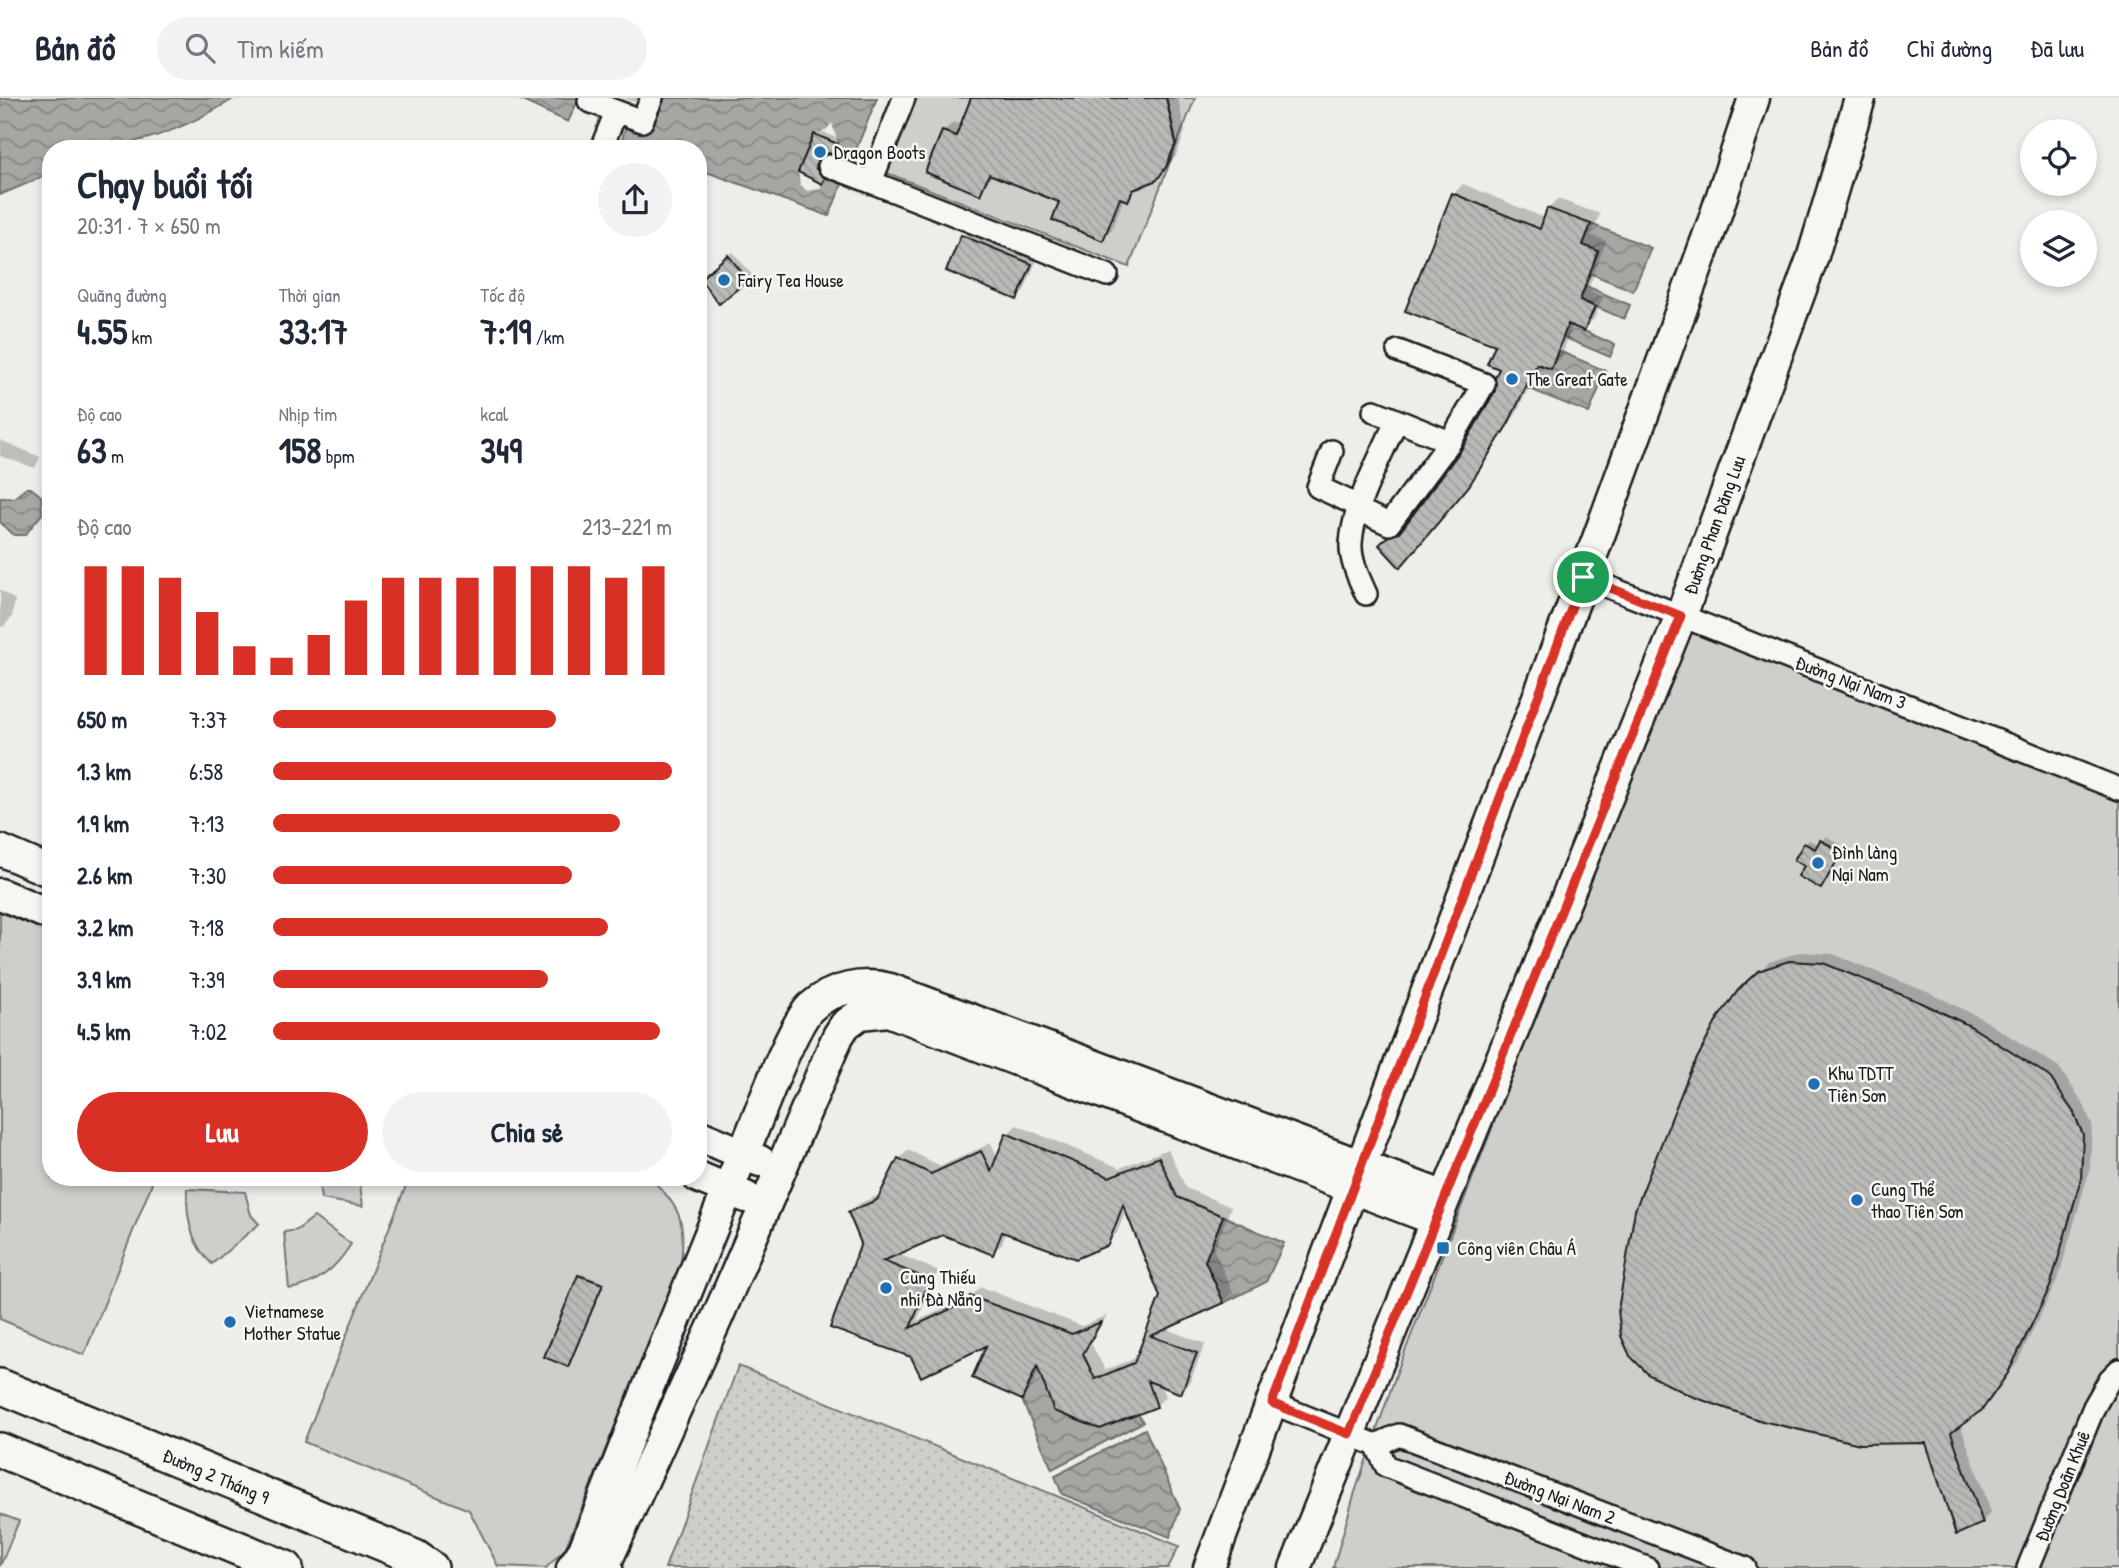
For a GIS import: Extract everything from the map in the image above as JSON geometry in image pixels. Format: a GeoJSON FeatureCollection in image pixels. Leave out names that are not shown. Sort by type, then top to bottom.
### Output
{"type":"FeatureCollection","features":[{"type":"Feature","properties":{"kind":"main road","name":"Đường 2 Tháng 9"},"geometry":{"type":"LineString","coordinates":[[0,1386],[415,1557],[431,1568]]}},
{"type":"Feature","properties":{"kind":"main road"},"geometry":{"type":"LineString","coordinates":[[0,1450],[286,1568]]}},
{"type":"Feature","properties":{"kind":"street"},"geometry":{"type":"LineString","coordinates":[[590,98],[589,101],[642,121],[652,98]]}},
{"type":"Feature","properties":{"kind":"street"},"geometry":{"type":"LineString","coordinates":[[872,182],[904,98]]}},
{"type":"Feature","properties":{"kind":"street"},"geometry":{"type":"LineString","coordinates":[[1209,1568],[1583,577],[1714,220],[1754,98]]}},
{"type":"Feature","properties":{"kind":"street","name":"Đường Phan Đăng Lưu"},"geometry":{"type":"LineString","coordinates":[[1295,1568],[1363,1440],[1440,1209],[1681,616],[1812,259],[1860,98]]}},
{"type":"Feature","properties":{"kind":"street"},"geometry":{"type":"LineString","coordinates":[[605,140],[616,111]]}},
{"type":"Feature","properties":{"kind":"street"},"geometry":{"type":"LineString","coordinates":[[829,166],[1107,275]]}},
{"type":"Feature","properties":{"kind":"street"},"geometry":{"type":"LineString","coordinates":[[1332,451],[1318,487],[1389,524],[1450,442],[1484,384],[1398,351]]}},
{"type":"Feature","properties":{"kind":"street"},"geometry":{"type":"LineString","coordinates":[[1374,411],[1450,442]]}},
{"type":"Feature","properties":{"kind":"street"},"geometry":{"type":"LineString","coordinates":[[1366,594],[1352,558],[1351,542],[1360,508],[1396,421]]}},
{"type":"Feature","properties":{"kind":"street","name":"Đường Nại Nam 3"},"geometry":{"type":"LineString","coordinates":[[1583,577],[2119,789]]}},
{"type":"Feature","properties":{"kind":"street"},"geometry":{"type":"LineString","coordinates":[[0,850],[42,868]]}},
{"type":"Feature","properties":{"kind":"street"},"geometry":{"type":"LineString","coordinates":[[0,894],[42,911]]}},
{"type":"Feature","properties":{"kind":"street"},"geometry":{"type":"LineString","coordinates":[[572,1568],[584,1550],[728,1189],[783,1059],[809,1009],[830,993],[873,984],[1440,1209]]}},
{"type":"Feature","properties":{"kind":"street"},"geometry":{"type":"LineString","coordinates":[[607,1568],[607,1560],[717,1318],[845,1025],[860,1014],[888,1011],[1357,1176]]}},
{"type":"Feature","properties":{"kind":"street"},"geometry":{"type":"LineString","coordinates":[[707,1139],[780,1169]]}},
{"type":"Feature","properties":{"kind":"street"},"geometry":{"type":"LineString","coordinates":[[707,1181],[765,1204]]}},
{"type":"Feature","properties":{"kind":"street","name":"Đường Doãn Khuê"},"geometry":{"type":"LineString","coordinates":[[2028,1568],[2094,1407],[2109,1379],[2119,1370]]}},
{"type":"Feature","properties":{"kind":"street","name":"Đường Nại Nam 2"},"geometry":{"type":"LineString","coordinates":[[1272,1403],[1363,1440],[1385,1466],[1647,1568]]}},
{"type":"Feature","properties":{"kind":"street","name":"Đường Nại Nam 2"},"geometry":{"type":"LineString","coordinates":[[1363,1440],[1399,1435],[1745,1568]]}},
{"type":"Feature","properties":{"kind":"shaded area"},"geometry":{"type":"Polygon","coordinates":[[[917,98],[971,98],[956,136],[942,131],[925,173],[980,194],[989,174],[1059,202],[1052,220],[1102,240],[1114,196],[1128,201],[1133,190],[1155,179],[1171,159],[1175,137],[1167,98],[1195,98],[1129,267],[887,173],[917,98]]]}},
{"type":"Feature","properties":{"kind":"shaded area","name":"Khu TDTT Tiên Sơn"},"geometry":{"type":"Polygon","coordinates":[[[1687,629],[2119,798],[2119,1568],[1333,1568],[1355,1492],[1398,1369],[1687,629]]]}},
{"type":"Feature","properties":{"kind":"shaded area"},"geometry":{"type":"Polygon","coordinates":[[[0,907],[42,925],[42,1186],[151,1186],[84,1355],[0,1319],[0,907]]]}},
{"type":"Feature","properties":{"kind":"shaded area"},"geometry":{"type":"Polygon","coordinates":[[[319,1186],[360,1186],[363,1206],[321,1199],[319,1186]]]}},
{"type":"Feature","properties":{"kind":"shaded area"},"geometry":{"type":"Polygon","coordinates":[[[406,1186],[658,1186],[675,1207],[681,1226],[681,1264],[565,1549],[546,1568],[498,1566],[469,1510],[304,1442],[406,1186]]]}},
{"type":"Feature","properties":{"kind":"shaded area"},"geometry":{"type":"Polygon","coordinates":[[[187,1189],[245,1192],[251,1215],[259,1224],[212,1264],[199,1248],[191,1230],[187,1189]]]}},
{"type":"Feature","properties":{"kind":"shaded area"},"geometry":{"type":"Polygon","coordinates":[[[314,1217],[351,1244],[339,1260],[317,1280],[289,1289],[284,1232],[297,1230],[314,1217]]]}},
{"type":"Feature","properties":{"kind":"shaded area"},"geometry":{"type":"Polygon","coordinates":[[[738,1366],[1179,1546],[1168,1568],[665,1568],[738,1366]]]}},
{"type":"Feature","properties":{"kind":"shaded area"},"geometry":{"type":"Polygon","coordinates":[[[0,1514],[19,1521],[0,1566],[0,1514]]]}},
{"type":"Feature","properties":{"kind":"water"},"geometry":{"type":"Polygon","coordinates":[[[0,98],[235,98],[190,123],[138,140],[42,140],[42,177],[0,195],[0,98]]]}},
{"type":"Feature","properties":{"kind":"water"},"geometry":{"type":"Polygon","coordinates":[[[516,98],[579,98],[568,122],[516,98]]]}},
{"type":"Feature","properties":{"kind":"water"},"geometry":{"type":"Polygon","coordinates":[[[661,98],[877,98],[829,216],[707,172],[707,140],[622,139],[627,122],[649,129],[661,98]]]}},
{"type":"Feature","properties":{"kind":"water"},"geometry":{"type":"Polygon","coordinates":[[[1591,224],[1651,248],[1633,291],[1589,273],[1598,251],[1583,245],[1591,224]]]}},
{"type":"Feature","properties":{"kind":"water"},"geometry":{"type":"Polygon","coordinates":[[[1586,286],[1630,305],[1624,319],[1580,300],[1586,286]]]}},
{"type":"Feature","properties":{"kind":"water"},"geometry":{"type":"Polygon","coordinates":[[[1569,324],[1615,345],[1610,357],[1563,337],[1569,324]]]}},
{"type":"Feature","properties":{"kind":"water"},"geometry":{"type":"Polygon","coordinates":[[[1559,351],[1606,371],[1589,413],[1527,388],[1537,364],[1551,369],[1559,351]]]}},
{"type":"Feature","properties":{"kind":"water"},"geometry":{"type":"Polygon","coordinates":[[[26,488],[31,488],[41,496],[42,514],[25,535],[14,535],[0,522],[0,498],[14,498],[26,488]]]}},
{"type":"Feature","properties":{"kind":"water"},"geometry":{"type":"Polygon","coordinates":[[[1223,1216],[1284,1243],[1266,1282],[1224,1303],[1205,1261],[1223,1216]]]}},
{"type":"Feature","properties":{"kind":"water"},"geometry":{"type":"Polygon","coordinates":[[[1037,1366],[1057,1388],[1052,1410],[1097,1428],[1138,1414],[1143,1422],[1052,1469],[1022,1400],[1037,1366]]]}},
{"type":"Feature","properties":{"kind":"water"},"geometry":{"type":"Polygon","coordinates":[[[1145,1429],[1180,1509],[1170,1537],[1062,1494],[1055,1476],[1145,1429]]]}},
{"type":"Feature","properties":{"kind":"pier","name":"Dragon Boots"},"geometry":{"type":"Polygon","coordinates":[[[832,123],[838,144],[820,189],[807,191],[800,184],[798,172],[814,134],[826,130],[832,123]]]}},
{"type":"Feature","properties":{"kind":"building"},"geometry":{"type":"Polygon","coordinates":[[[971,98],[1166,98],[1176,143],[1157,180],[1133,190],[1128,201],[1120,198],[1103,241],[1052,220],[1059,202],[989,174],[980,195],[925,172],[942,131],[956,136],[971,98]]]}},
{"type":"Feature","properties":{"kind":"building","name":"Dragon Boots"},"geometry":{"type":"Polygon","coordinates":[[[814,134],[838,144],[834,154],[826,153],[817,161],[816,169],[825,178],[822,184],[798,172],[814,134]]]}},
{"type":"Feature","properties":{"kind":"building","name":"The Great Gate"},"geometry":{"type":"Polygon","coordinates":[[[1452,193],[1540,229],[1547,208],[1591,224],[1583,245],[1598,251],[1580,300],[1595,307],[1584,331],[1568,324],[1551,369],[1537,364],[1508,424],[1469,486],[1400,568],[1379,545],[1387,537],[1400,532],[1461,450],[1495,391],[1495,377],[1499,369],[1487,364],[1495,345],[1405,311],[1452,193]]]}},
{"type":"Feature","properties":{"kind":"building"},"geometry":{"type":"Polygon","coordinates":[[[961,235],[1032,264],[1017,300],[946,271],[961,235]]]}},
{"type":"Feature","properties":{"kind":"building","name":"Fairy Tea House"},"geometry":{"type":"Polygon","coordinates":[[[728,255],[748,280],[719,304],[707,288],[707,273],[728,255]]]}},
{"type":"Feature","properties":{"kind":"building","name":"Đình làng Nại Nam"},"geometry":{"type":"Polygon","coordinates":[[[1820,840],[1842,852],[1821,889],[1798,876],[1804,866],[1794,860],[1804,843],[1815,849],[1820,840]]]}},
{"type":"Feature","properties":{"kind":"building","name":"Cung Thể thao Tiên Sơn"},"geometry":{"type":"Polygon","coordinates":[[[1789,961],[1823,963],[1922,1003],[1970,1026],[2049,1076],[2074,1113],[2083,1135],[2081,1179],[2050,1287],[2008,1373],[1982,1410],[1951,1433],[1983,1523],[1956,1535],[1926,1443],[1860,1444],[1762,1421],[1691,1396],[1649,1375],[1630,1356],[1621,1336],[1618,1310],[1635,1210],[1689,1074],[1718,1018],[1739,989],[1758,971],[1789,961]]]}},
{"type":"Feature","properties":{"kind":"building","name":"Cung Thiếu nhi Đà Nẵng"},"geometry":{"type":"Polygon","coordinates":[[[1006,1133],[1109,1177],[1159,1157],[1177,1197],[1223,1216],[1205,1261],[1224,1303],[1151,1336],[1197,1353],[1181,1394],[1148,1381],[1157,1407],[1100,1429],[1054,1411],[1037,1366],[1022,1400],[972,1378],[986,1346],[921,1377],[911,1357],[830,1328],[861,1243],[848,1212],[877,1200],[898,1158],[931,1174],[981,1151],[991,1171],[1006,1133]],[[1123,1205],[1108,1245],[1076,1259],[1002,1232],[993,1255],[943,1235],[883,1261],[930,1280],[910,1328],[968,1301],[970,1296],[1072,1334],[1101,1322],[1083,1354],[1095,1379],[1134,1363],[1160,1296],[1123,1205]]]}},
{"type":"Feature","properties":{"kind":"building"},"geometry":{"type":"Polygon","coordinates":[[[578,1275],[603,1284],[568,1367],[544,1357],[578,1275]]]}},
{"type":"Feature","properties":{"kind":"place","name":"Dragon Boots"},"geometry":{"type":"Point","coordinates":[820,152]}},
{"type":"Feature","properties":{"kind":"place","name":"Fairy Tea House"},"geometry":{"type":"Point","coordinates":[724,280]}},
{"type":"Feature","properties":{"kind":"place","name":"The Great Gate"},"geometry":{"type":"Point","coordinates":[1512,379]}},
{"type":"Feature","properties":{"kind":"place","name":"Đình làng Nại Nam"},"geometry":{"type":"Point","coordinates":[1818,863]}},
{"type":"Feature","properties":{"kind":"place","name":"Khu TDTT Tiên Sơn"},"geometry":{"type":"Point","coordinates":[1814,1084]}},
{"type":"Feature","properties":{"kind":"place","name":"Cung Thể thao Tiên Sơn"},"geometry":{"type":"Point","coordinates":[1857,1200]}},
{"type":"Feature","properties":{"kind":"place","name":"Công viên Châu Á"},"geometry":{"type":"Point","coordinates":[1443,1248]}},
{"type":"Feature","properties":{"kind":"place","name":"Cung Thiếu nhi Đà Nẵng"},"geometry":{"type":"Point","coordinates":[886,1288]}},
{"type":"Feature","properties":{"kind":"place","name":"Vietnamese Mother Statue"},"geometry":{"type":"Point","coordinates":[230,1322]}},
{"type":"Feature","properties":{"kind":"route"},"geometry":{"type":"LineString","coordinates":[[1583,577],[1681,616],[1349,1434],[1272,1403],[1583,577]]}}]}
